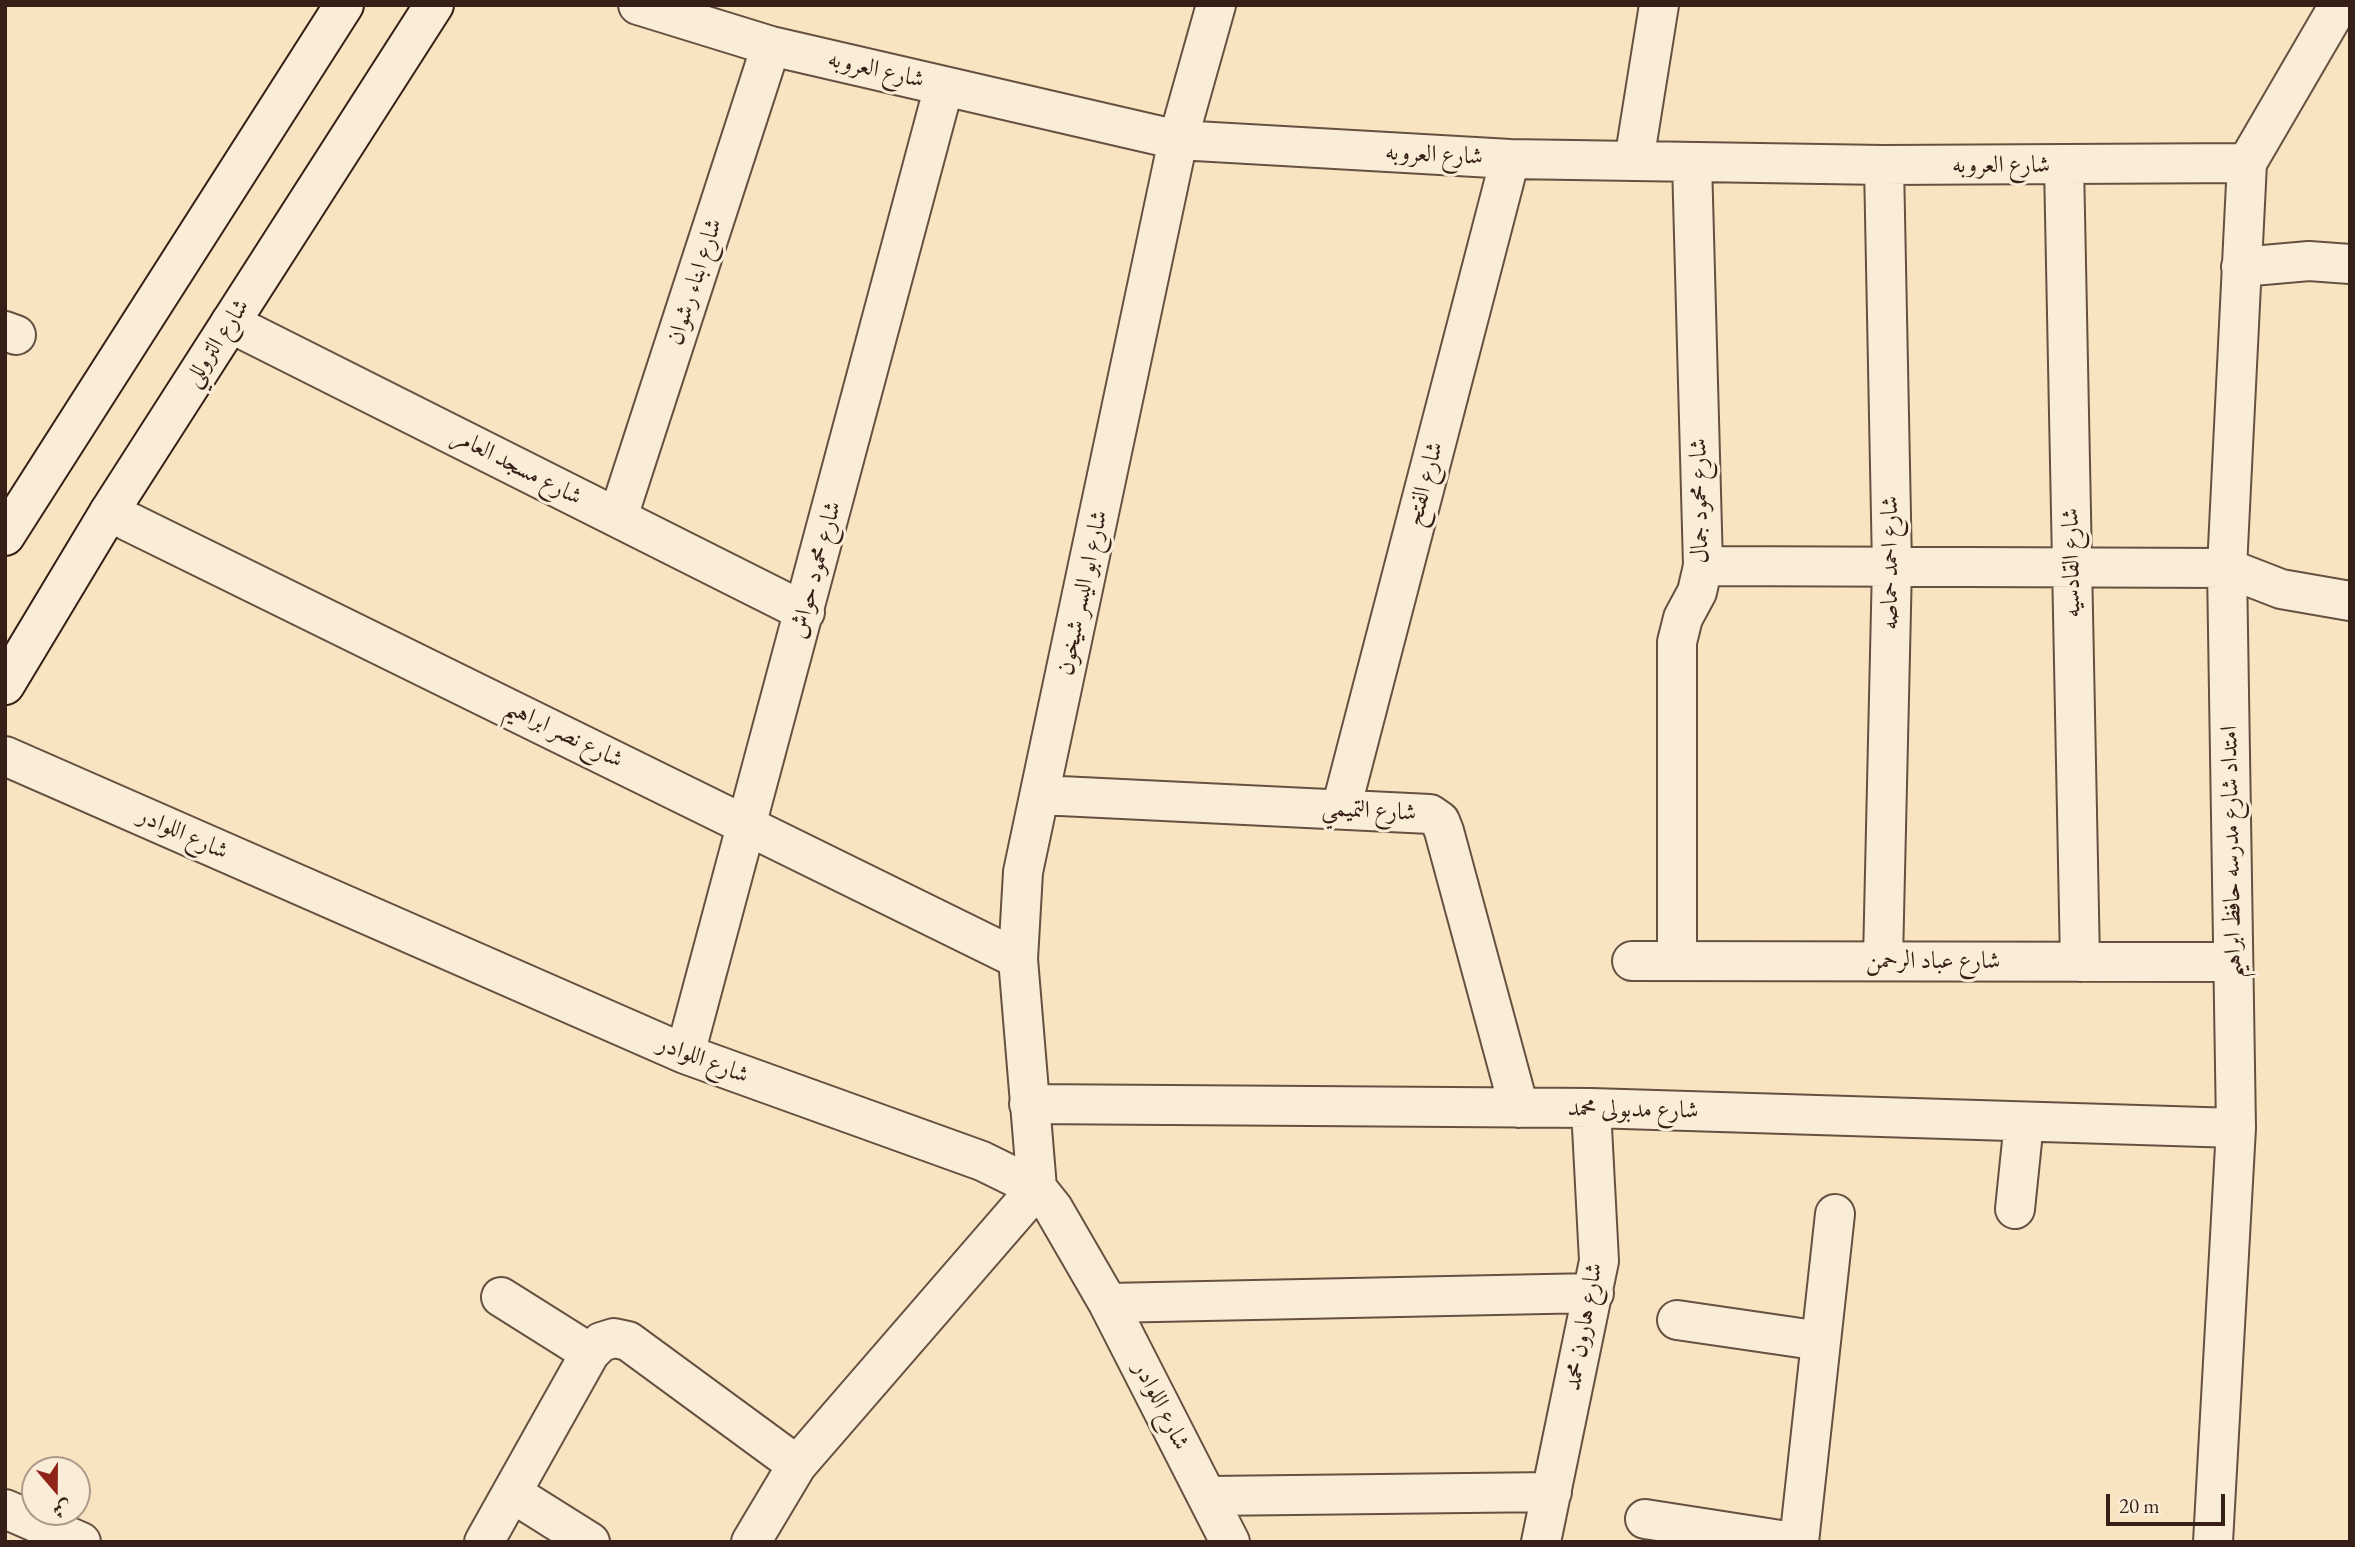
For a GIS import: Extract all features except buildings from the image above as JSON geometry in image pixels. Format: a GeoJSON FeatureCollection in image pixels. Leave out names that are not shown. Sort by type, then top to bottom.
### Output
{"type":"FeatureCollection","features":[{"type":"Feature","properties":{"kind":"street"},"geometry":{"type":"LineString","coordinates":[[5,536],[345,5]]}},
{"type":"Feature","properties":{"kind":"street","name":"شارع التروللي"},"geometry":{"type":"LineString","coordinates":[[5,685],[109,512],[434,5]]}},
{"type":"Feature","properties":{"kind":"street","name":"شارع العروبه"},"geometry":{"type":"LineString","coordinates":[[638,5],[771,46],[1178,140],[1510,159],[1884,165],[2247,163]]}},
{"type":"Feature","properties":{"kind":"street","name":"شارع ابو اليسر شيخون"},"geometry":{"type":"LineString","coordinates":[[1037,1188],[1018,958],[1023,872],[1178,140],[1216,5]]}},
{"type":"Feature","properties":{"kind":"street"},"geometry":{"type":"LineString","coordinates":[[1634,161],[1659,5]]}},
{"type":"Feature","properties":{"kind":"street"},"geometry":{"type":"LineString","coordinates":[[2247,163],[2341,11]]}},
{"type":"Feature","properties":{"kind":"street","name":"شارع ابناء رشوان"},"geometry":{"type":"LineString","coordinates":[[618,517],[771,46]]}},
{"type":"Feature","properties":{"kind":"street","name":"شارع محمود حواش"},"geometry":{"type":"LineString","coordinates":[[685,1054],[944,86]]}},
{"type":"Feature","properties":{"kind":"street","name":"شارع الفتح"},"geometry":{"type":"LineString","coordinates":[[1341,809],[1510,159]]}},
{"type":"Feature","properties":{"kind":"street","name":"شارع محمود جمال"},"geometry":{"type":"LineString","coordinates":[[1677,960],[1676,642],[1683,618],[1697,592],[1703,566],[1692,162]]}},
{"type":"Feature","properties":{"kind":"street","name":"امتداد شارع مدرسه حافظ ابراهيم"},"geometry":{"type":"LineString","coordinates":[[2213,1542],[2236,1128],[2227,568],[2247,163]]}},
{"type":"Feature","properties":{"kind":"street","name":"شارع القادسيه"},"geometry":{"type":"LineString","coordinates":[[2064,164],[2080,962]]}},
{"type":"Feature","properties":{"kind":"street","name":"شارع احمد حماصه"},"geometry":{"type":"LineString","coordinates":[[1884,165],[1892,566],[1884,960]]}},
{"type":"Feature","properties":{"kind":"street"},"geometry":{"type":"LineString","coordinates":[[2241,267],[2309,261],[2350,264]]}},
{"type":"Feature","properties":{"kind":"street","name":"شارع مسجد العامر"},"geometry":{"type":"LineString","coordinates":[[230,323],[805,612]]}},
{"type":"Feature","properties":{"kind":"street","name":"شارع نصر ابراهيم"},"geometry":{"type":"LineString","coordinates":[[109,512],[1018,958]]}},
{"type":"Feature","properties":{"kind":"street"},"geometry":{"type":"LineString","coordinates":[[1703,566],[2227,568],[2281,589],[2350,601]]}},
{"type":"Feature","properties":{"kind":"street","name":"شارع اللوادر"},"geometry":{"type":"LineString","coordinates":[[5,756],[685,1054],[982,1161],[1037,1188],[1053,1208],[1108,1303],[1230,1542]]}},
{"type":"Feature","properties":{"kind":"street","name":"شارع التميمي"},"geometry":{"type":"LineString","coordinates":[[1040,794],[1430,814],[1440,821],[1519,1108]]}},
{"type":"Feature","properties":{"kind":"street","name":"شارع عباد الرحمن"},"geometry":{"type":"LineString","coordinates":[[1632,961],[2233,962]]}},
{"type":"Feature","properties":{"kind":"street","name":"شارع مدبولى محمد"},"geometry":{"type":"LineString","coordinates":[[1029,1104],[1591,1108],[2236,1128]]}},
{"type":"Feature","properties":{"kind":"street","name":"شارع هارون محمد"},"geometry":{"type":"LineString","coordinates":[[1541,1542],[1594,1293],[1598,1261],[1591,1108]]}},
{"type":"Feature","properties":{"kind":"street"},"geometry":{"type":"LineString","coordinates":[[2015,1209],[2024,1122]]}},
{"type":"Feature","properties":{"kind":"street"},"geometry":{"type":"LineString","coordinates":[[751,1542],[797,1465],[1037,1188]]}},
{"type":"Feature","properties":{"kind":"street"},"geometry":{"type":"LineString","coordinates":[[1799,1542],[1835,1214]]}},
{"type":"Feature","properties":{"kind":"street"},"geometry":{"type":"LineString","coordinates":[[1108,1303],[1594,1293]]}},
{"type":"Feature","properties":{"kind":"street"},"geometry":{"type":"LineString","coordinates":[[501,1297],[590,1353]]}},
{"type":"Feature","properties":{"kind":"street"},"geometry":{"type":"LineString","coordinates":[[1677,1320],[1821,1341]]}},
{"type":"Feature","properties":{"kind":"street"},"geometry":{"type":"LineString","coordinates":[[484,1542],[590,1353],[601,1342],[614,1338],[628,1341],[797,1465]]}},
{"type":"Feature","properties":{"kind":"street"},"geometry":{"type":"LineString","coordinates":[[1208,1496],[1552,1492]]}},
{"type":"Feature","properties":{"kind":"street"},"geometry":{"type":"LineString","coordinates":[[512,1493],[590,1542]]}},
{"type":"Feature","properties":{"kind":"street"},"geometry":{"type":"LineString","coordinates":[[5,1509],[81,1542]]}},
{"type":"Feature","properties":{"kind":"street"},"geometry":{"type":"LineString","coordinates":[[1645,1519],[1793,1542]]}}]}
